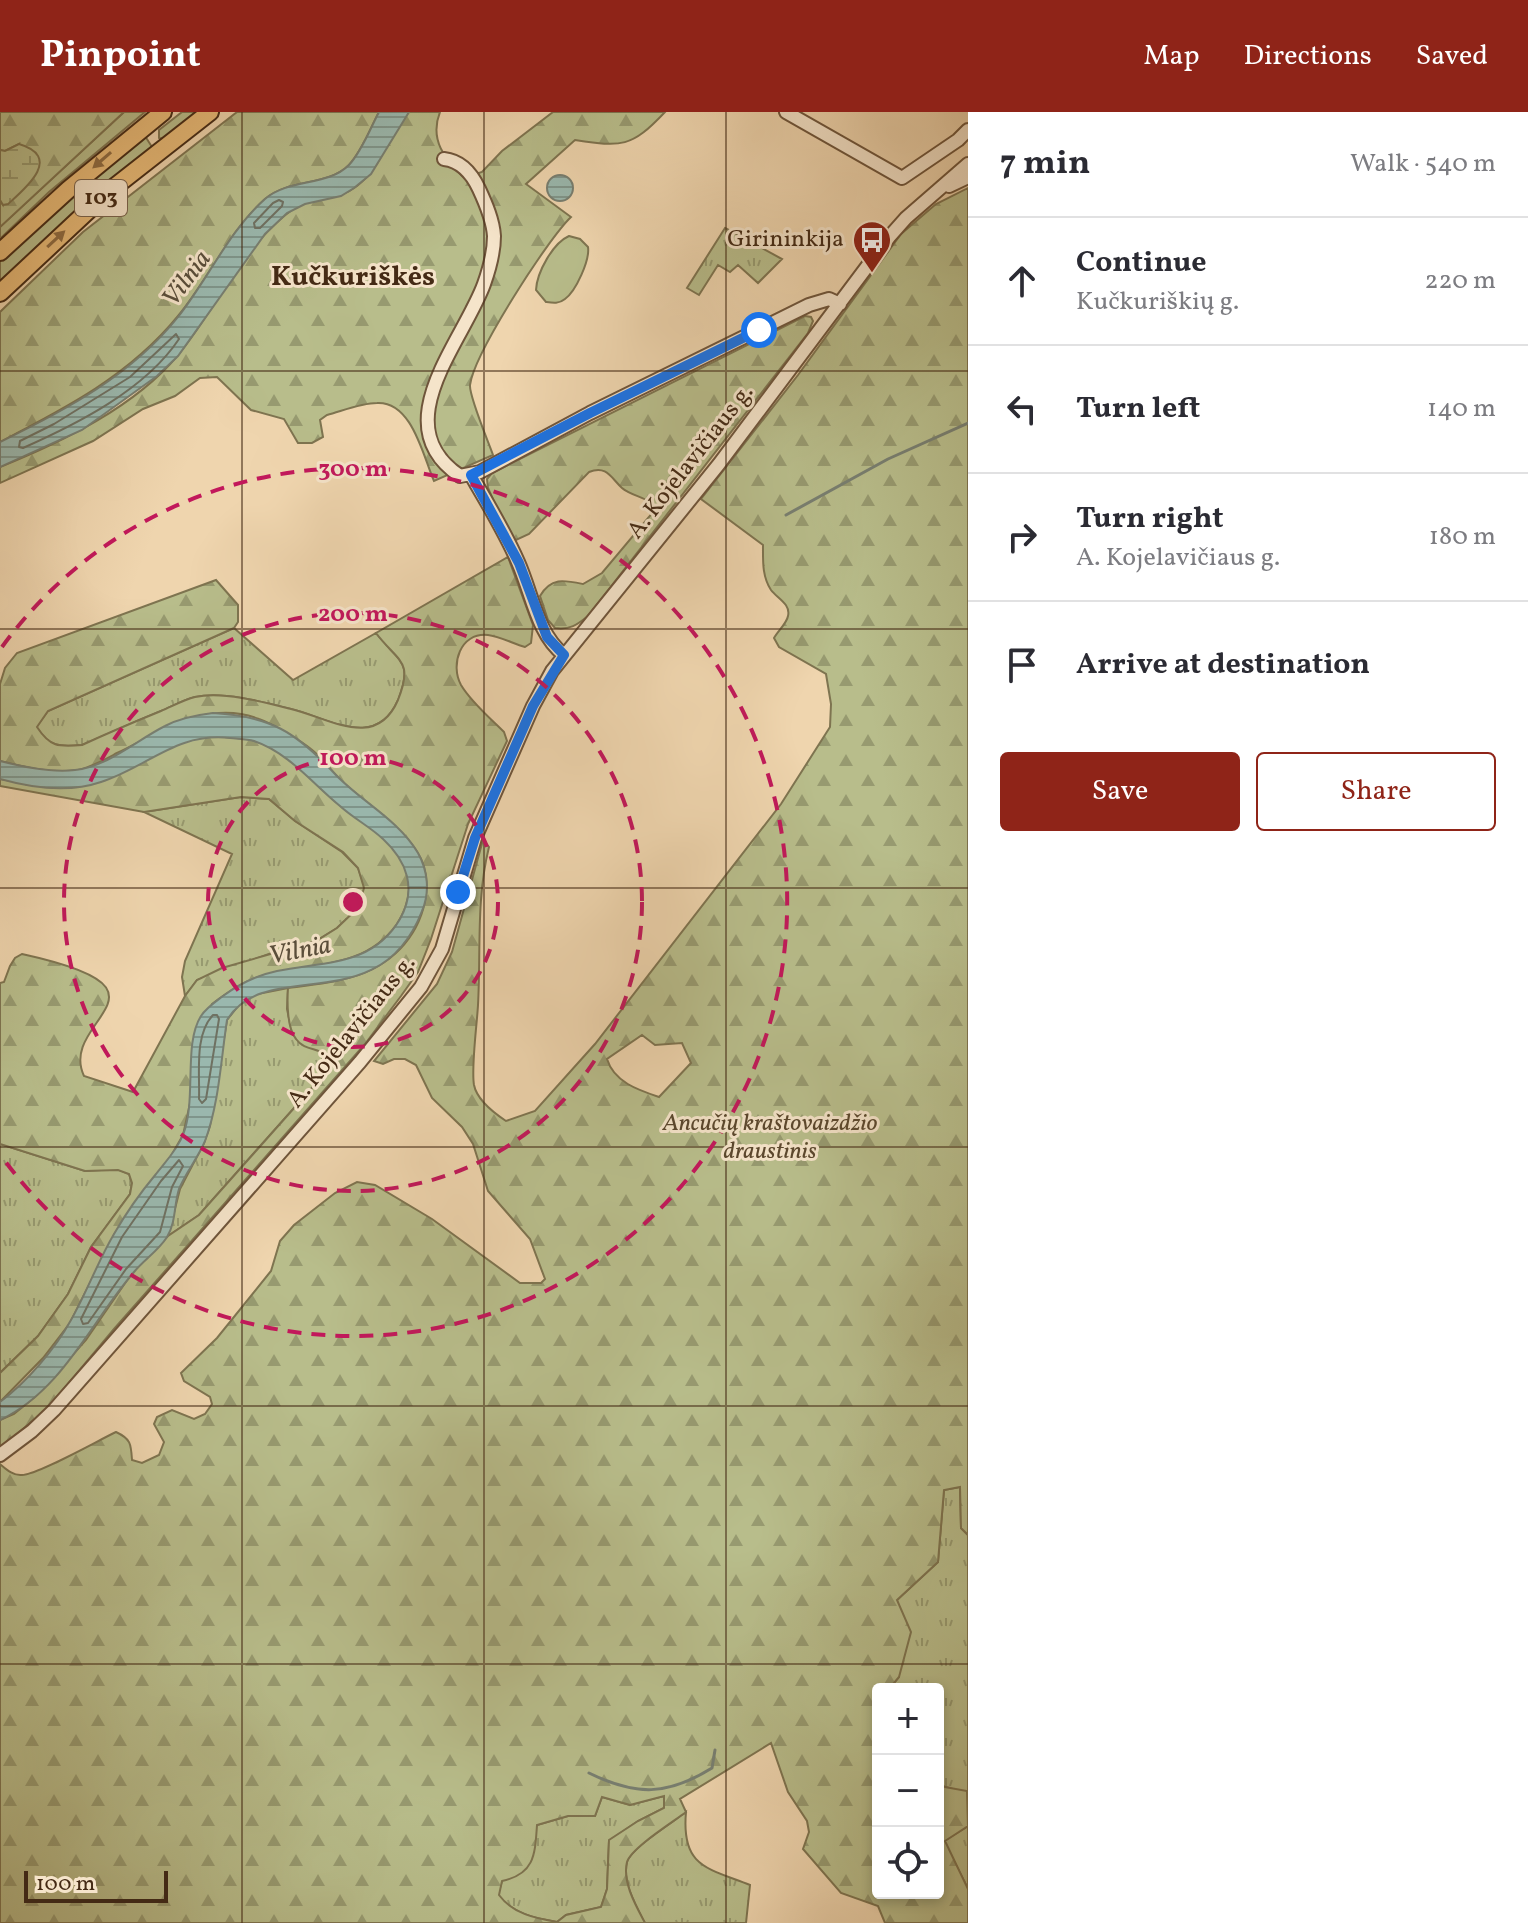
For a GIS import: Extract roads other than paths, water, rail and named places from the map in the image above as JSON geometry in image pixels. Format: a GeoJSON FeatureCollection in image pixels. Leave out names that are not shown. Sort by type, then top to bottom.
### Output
{"type":"FeatureCollection","features":[{"type":"Feature","properties":{"kind":"main road"},"geometry":{"type":"LineString","coordinates":[[164,112],[153,129],[152,138],[161,145],[172,141]]}},
{"type":"Feature","properties":{"kind":"main road","name":"103"},"geometry":{"type":"LineString","coordinates":[[0,252],[92,168],[164,112]]}},
{"type":"Feature","properties":{"kind":"main road","name":"103"},"geometry":{"type":"LineString","coordinates":[[0,293],[108,192],[210,112]]}},
{"type":"Feature","properties":{"kind":"street"},"geometry":{"type":"LineString","coordinates":[[786,112],[902,178],[968,130]]}},
{"type":"Feature","properties":{"kind":"street"},"geometry":{"type":"LineString","coordinates":[[444,159],[460,164],[474,180],[491,219],[494,237],[484,285],[443,364],[430,400],[429,423],[435,449],[449,469],[460,476],[471,475],[809,305],[829,299],[840,304]]}},
{"type":"Feature","properties":{"kind":"street","name":"A. Kojelavičiaus g."},"geometry":{"type":"LineString","coordinates":[[0,1455],[54,1410],[351,1072],[421,987],[434,967],[446,937],[475,838],[533,706],[564,655],[695,495],[890,236],[968,164]]}},
{"type":"Feature","properties":{"kind":"street","name":"A. Kojelavičiaus g."},"geometry":{"type":"LineString","coordinates":[[932,195],[968,177]]}},
{"type":"Feature","properties":{"kind":"street"},"geometry":{"type":"LineString","coordinates":[[471,475],[519,563],[547,637],[564,655]]}},
{"type":"Feature","properties":{"kind":"water"},"geometry":{"type":"Polygon","coordinates":[[[379,112],[409,112],[371,174],[341,196],[305,204],[287,213],[265,234],[178,356],[157,376],[82,430],[0,467],[0,442],[73,404],[119,374],[140,356],[178,317],[252,212],[275,192],[330,177],[349,165],[362,147],[379,112]]]}},
{"type":"Feature","properties":{"kind":"water"},"geometry":{"type":"Polygon","coordinates":[[[560,175],[569,179],[573,188],[569,197],[560,201],[551,197],[547,188],[551,179],[560,175]]]}},
{"type":"Feature","properties":{"kind":"water"},"geometry":{"type":"Polygon","coordinates":[[[213,713],[251,718],[281,729],[307,747],[389,820],[410,841],[421,860],[427,882],[425,904],[403,945],[379,966],[352,977],[268,991],[245,1001],[227,1020],[210,1127],[179,1189],[167,1237],[118,1292],[58,1374],[41,1392],[0,1420],[0,1402],[30,1375],[57,1342],[119,1226],[181,1140],[189,1106],[193,1041],[203,1013],[229,992],[256,978],[361,954],[389,935],[405,908],[407,876],[391,848],[289,761],[254,741],[230,738],[194,740],[163,752],[118,776],[76,787],[38,787],[0,779],[0,761],[46,770],[87,768],[171,723],[213,713]]]}},
{"type":"Feature","properties":{"kind":"waterway"},"geometry":{"type":"LineString","coordinates":[[786,515],[888,459],[968,423]]}},
{"type":"Feature","properties":{"kind":"waterway"},"geometry":{"type":"LineString","coordinates":[[589,1773],[637,1789],[666,1788],[712,1768],[715,1750]]}},
{"type":"Feature","properties":{"kind":"place","name":"Girininkija"},"geometry":{"type":"Point","coordinates":[872,274]}},
{"type":"Feature","properties":{"kind":"district","name":"Kučkuriškės"},"geometry":{"type":"Point","coordinates":[353,277]}},
{"type":"Feature","properties":{"kind":"water label","name":"Vilnia"},"geometry":{"type":"Point","coordinates":[187,279]}},
{"type":"Feature","properties":{"kind":"water label","name":"Vilnia"},"geometry":{"type":"Point","coordinates":[300,951]}},
{"type":"Feature","properties":{"kind":"park label","name":"Ancučių kraštovaizdžio draustinis"},"geometry":{"type":"Point","coordinates":[770,1138]}}]}
